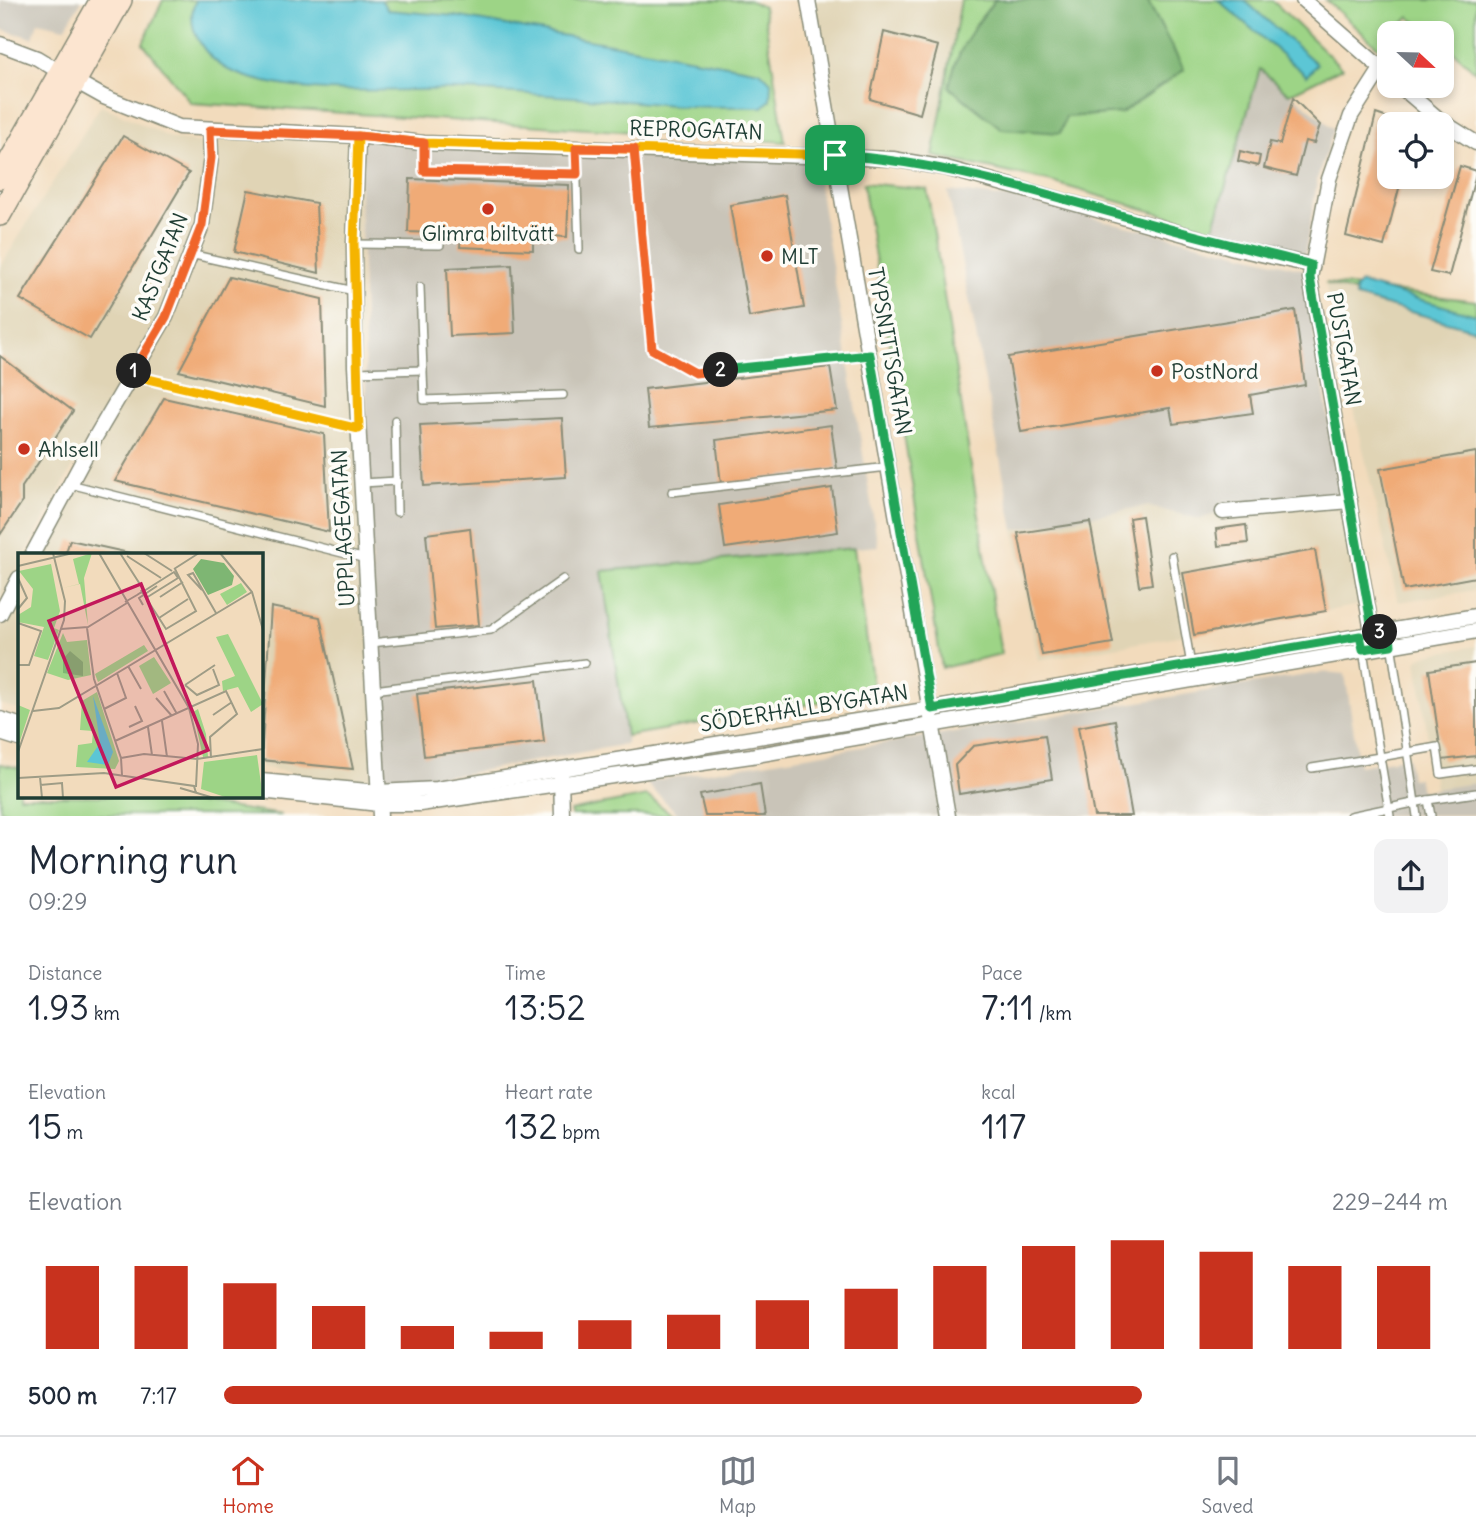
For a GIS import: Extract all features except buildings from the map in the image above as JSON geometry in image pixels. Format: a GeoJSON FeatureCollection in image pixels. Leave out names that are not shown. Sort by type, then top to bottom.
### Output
{"type":"FeatureCollection","features":[{"type":"Feature","properties":{"kind":"main road"},"geometry":{"type":"LineString","coordinates":[[4,202],[68,77],[101,0]]}},
{"type":"Feature","properties":{"kind":"main road"},"geometry":{"type":"LineString","coordinates":[[0,178],[121,0]]}},
{"type":"Feature","properties":{"kind":"street","name":"TYPSNITTSGATAN"},"geometry":{"type":"LineString","coordinates":[[808,0],[932,709],[945,814]]}},
{"type":"Feature","properties":{"kind":"street"},"geometry":{"type":"LineString","coordinates":[[1303,0],[1377,66]]}},
{"type":"Feature","properties":{"kind":"street","name":"REPROGATAN"},"geometry":{"type":"LineString","coordinates":[[0,44],[37,58],[104,97],[179,127],[358,136],[424,143],[894,159],[946,168],[1238,248],[1311,265]]}},
{"type":"Feature","properties":{"kind":"street","name":"PUSTGATAN"},"geometry":{"type":"LineString","coordinates":[[1368,642],[1350,501],[1310,278],[1329,179],[1351,116],[1377,83]]}},
{"type":"Feature","properties":{"kind":"street"},"geometry":{"type":"LineString","coordinates":[[1414,98],[1441,121],[1476,143]]}},
{"type":"Feature","properties":{"kind":"street","name":"KASTGATAN"},"geometry":{"type":"LineString","coordinates":[[33,553],[166,317],[202,225],[211,158],[210,130]]}},
{"type":"Feature","properties":{"kind":"street","name":"UPPLAGEGATAN"},"geometry":{"type":"LineString","coordinates":[[358,136],[354,244],[356,372],[379,804]]}},
{"type":"Feature","properties":{"kind":"street"},"geometry":{"type":"LineString","coordinates":[[1223,512],[1350,501]]}},
{"type":"Feature","properties":{"kind":"street"},"geometry":{"type":"LineString","coordinates":[[0,614],[18,580]]}},
{"type":"Feature","properties":{"kind":"street","name":"SÖDERHÄLLBYGATAN"},"geometry":{"type":"LineString","coordinates":[[561,777],[934,726],[1390,638],[1476,616]]}},
{"type":"Feature","properties":{"kind":"street","name":"SÖDERHÄLLBYGATAN"},"geometry":{"type":"LineString","coordinates":[[1390,638],[1476,631]]}},
{"type":"Feature","properties":{"kind":"street","name":"SÖDERHÄLLBYGATAN"},"geometry":{"type":"LineString","coordinates":[[262,791],[379,804],[420,804],[932,709],[1191,665],[1368,642]]}},
{"type":"Feature","properties":{"kind":"street"},"geometry":{"type":"LineString","coordinates":[[0,719],[18,725]]}},
{"type":"Feature","properties":{"kind":"street"},"geometry":{"type":"LineString","coordinates":[[0,733],[18,739]]}},
{"type":"Feature","properties":{"kind":"street"},"geometry":{"type":"LineString","coordinates":[[561,777],[562,816]]}},
{"type":"Feature","properties":{"kind":"street","name":"SÖDERHÄLLBYGATAN"},"geometry":{"type":"LineString","coordinates":[[262,781],[379,804]]}},
{"type":"Feature","properties":{"kind":"lane"},"geometry":{"type":"LineString","coordinates":[[424,143],[424,171],[577,174]]}},
{"type":"Feature","properties":{"kind":"lane"},"geometry":{"type":"LineString","coordinates":[[576,148],[579,248]]}},
{"type":"Feature","properties":{"kind":"lane"},"geometry":{"type":"LineString","coordinates":[[634,149],[652,349],[695,373],[870,355]]}},
{"type":"Feature","properties":{"kind":"lane"},"geometry":{"type":"LineString","coordinates":[[354,244],[440,245]]}},
{"type":"Feature","properties":{"kind":"lane"},"geometry":{"type":"LineString","coordinates":[[190,254],[355,291]]}},
{"type":"Feature","properties":{"kind":"lane"},"geometry":{"type":"LineString","coordinates":[[420,287],[424,400],[563,394]]}},
{"type":"Feature","properties":{"kind":"lane"},"geometry":{"type":"LineString","coordinates":[[356,372],[423,370]]}},
{"type":"Feature","properties":{"kind":"lane"},"geometry":{"type":"LineString","coordinates":[[131,375],[359,429]]}},
{"type":"Feature","properties":{"kind":"lane"},"geometry":{"type":"LineString","coordinates":[[395,420],[397,512]]}},
{"type":"Feature","properties":{"kind":"lane"},"geometry":{"type":"LineString","coordinates":[[672,492],[889,467]]}},
{"type":"Feature","properties":{"kind":"lane"},"geometry":{"type":"LineString","coordinates":[[362,483],[397,481]]}},
{"type":"Feature","properties":{"kind":"lane"},"geometry":{"type":"LineString","coordinates":[[70,484],[366,559]]}},
{"type":"Feature","properties":{"kind":"lane"},"geometry":{"type":"LineString","coordinates":[[1172,556],[1191,665]]}},
{"type":"Feature","properties":{"kind":"lane"},"geometry":{"type":"LineString","coordinates":[[370,643],[491,630],[563,579]]}},
{"type":"Feature","properties":{"kind":"lane"},"geometry":{"type":"LineString","coordinates":[[1390,638],[1417,816]]}},
{"type":"Feature","properties":{"kind":"lane"},"geometry":{"type":"LineString","coordinates":[[1368,642],[1380,757],[1390,812]]}},
{"type":"Feature","properties":{"kind":"lane"},"geometry":{"type":"LineString","coordinates":[[373,690],[585,663]]}},
{"type":"Feature","properties":{"kind":"lane"},"geometry":{"type":"LineString","coordinates":[[1312,768],[1437,747],[1441,774],[1476,769]]}},
{"type":"Feature","properties":{"kind":"lane"},"geometry":{"type":"LineString","coordinates":[[1349,815],[1390,812],[1415,803],[1476,793]]}},
{"type":"Feature","properties":{"kind":"lane"},"geometry":{"type":"LineString","coordinates":[[1429,800],[1432,816]]}},
{"type":"Feature","properties":{"kind":"shaded area"},"geometry":{"type":"Polygon","coordinates":[[[0,0],[82,0],[65,28],[38,22],[33,38],[0,29],[0,0]]]}},
{"type":"Feature","properties":{"kind":"shaded area"},"geometry":{"type":"Polygon","coordinates":[[[809,0],[961,0],[930,166],[835,155],[809,0]]]}},
{"type":"Feature","properties":{"kind":"shaded area"},"geometry":{"type":"Polygon","coordinates":[[[1260,68],[1334,129],[1318,176],[1305,254],[1213,229],[1260,68]]]}},
{"type":"Feature","properties":{"kind":"shaded area"},"geometry":{"type":"Polygon","coordinates":[[[101,105],[173,139],[204,143],[210,130],[358,136],[366,567],[385,789],[262,767],[262,553],[34,553],[130,376],[117,386],[26,553],[18,553],[18,567],[0,600],[0,267],[101,105]]]}},
{"type":"Feature","properties":{"kind":"shaded area"},"geometry":{"type":"Polygon","coordinates":[[[358,136],[814,155],[878,546],[602,571],[627,744],[463,774],[378,780],[358,136]]]}},
{"type":"Feature","properties":{"kind":"shaded area"},"geometry":{"type":"Polygon","coordinates":[[[948,191],[1016,199],[1303,269],[1343,502],[1223,512],[1200,519],[1146,506],[1014,530],[948,191]]]}},
{"type":"Feature","properties":{"kind":"shaded area"},"geometry":{"type":"Polygon","coordinates":[[[1325,283],[1476,330],[1476,590],[1398,602],[1325,283]]]}},
{"type":"Feature","properties":{"kind":"shaded area"},"geometry":{"type":"Polygon","coordinates":[[[1343,502],[1361,605],[1038,660],[1014,530],[1147,506],[1200,519],[1223,512],[1343,502]]]}},
{"type":"Feature","properties":{"kind":"shaded area"},"geometry":{"type":"Polygon","coordinates":[[[18,582],[18,710],[0,704],[0,615],[18,582]]]}},
{"type":"Feature","properties":{"kind":"shaded area"},"geometry":{"type":"Polygon","coordinates":[[[1476,646],[1476,783],[1435,789],[1417,660],[1425,655],[1476,646]]]}},
{"type":"Feature","properties":{"kind":"shaded area"},"geometry":{"type":"Polygon","coordinates":[[[1325,672],[1345,674],[1359,766],[1408,757],[1411,779],[1418,778],[1421,791],[1476,783],[1476,815],[680,816],[645,782],[1325,672]]]}},
{"type":"Feature","properties":{"kind":"green space"},"geometry":{"type":"Polygon","coordinates":[[[163,0],[749,0],[763,7],[785,142],[191,103],[143,43],[163,0]]]}},
{"type":"Feature","properties":{"kind":"green space"},"geometry":{"type":"Polygon","coordinates":[[[961,0],[995,0],[973,28],[1066,117],[1121,113],[1184,70],[1147,0],[1272,0],[1342,68],[1289,94],[1260,69],[1213,229],[1048,181],[933,156],[961,0]]]}},
{"type":"Feature","properties":{"kind":"green space"},"geometry":{"type":"Polygon","coordinates":[[[995,0],[1147,0],[1184,70],[1121,113],[1066,117],[1060,133],[1002,129],[949,87],[961,51],[995,0]]]}},
{"type":"Feature","properties":{"kind":"green space"},"geometry":{"type":"Polygon","coordinates":[[[1326,0],[1476,0],[1476,72],[1454,52],[1454,21],[1414,21],[1409,17],[1405,21],[1377,21],[1377,46],[1326,0]]]}},
{"type":"Feature","properties":{"kind":"green space"},"geometry":{"type":"Polygon","coordinates":[[[863,183],[927,189],[1001,654],[942,668],[863,183]]]}},
{"type":"Feature","properties":{"kind":"green space"},"geometry":{"type":"Polygon","coordinates":[[[1325,283],[1476,301],[1476,330],[1325,283]]]}},
{"type":"Feature","properties":{"kind":"green space"},"geometry":{"type":"Polygon","coordinates":[[[854,548],[874,693],[626,736],[602,571],[854,548]]]}},
{"type":"Feature","properties":{"kind":"green space"},"geometry":{"type":"Polygon","coordinates":[[[0,764],[18,768],[18,798],[165,798],[282,815],[16,815],[0,810],[0,764]]]}},
{"type":"Feature","properties":{"kind":"green space"},"geometry":{"type":"Polygon","coordinates":[[[647,796],[673,815],[571,815],[570,811],[579,809],[647,796]]]}},
{"type":"Feature","properties":{"kind":"water"},"geometry":{"type":"Polygon","coordinates":[[[196,0],[381,0],[388,10],[455,16],[760,71],[771,82],[770,100],[763,107],[695,106],[487,91],[348,91],[292,87],[238,74],[209,55],[201,45],[193,23],[196,0]]]}},
{"type":"Feature","properties":{"kind":"water"},"geometry":{"type":"Polygon","coordinates":[[[1218,0],[1244,0],[1317,64],[1307,76],[1218,0]]]}},
{"type":"Feature","properties":{"kind":"water"},"geometry":{"type":"Polygon","coordinates":[[[1360,283],[1476,315],[1476,330],[1356,297],[1355,289],[1360,283]]]}},
{"type":"Feature","properties":{"kind":"place","name":"Glimra biltvätt"},"geometry":{"type":"Point","coordinates":[488,209]}},
{"type":"Feature","properties":{"kind":"place","name":"MLT"},"geometry":{"type":"Point","coordinates":[767,256]}},
{"type":"Feature","properties":{"kind":"place","name":"PostNord"},"geometry":{"type":"Point","coordinates":[1157,371]}},
{"type":"Feature","properties":{"kind":"place","name":"Ahlsell"},"geometry":{"type":"Point","coordinates":[24,449]}},
{"type":"Feature","properties":{"kind":"route"},"geometry":{"type":"LineString","coordinates":[[835,155],[724,152],[576,148],[424,143],[358,136],[354,244],[355,366],[359,429],[131,375],[166,317],[202,225],[211,158],[210,130],[358,136],[424,143],[424,171],[577,174],[576,148],[634,149],[652,349],[695,373],[870,355],[932,709],[1360,636],[1363,649],[1391,645],[1389,631],[1373,634],[1310,278],[1311,265],[1238,248],[946,168],[894,159],[835,155]]}}]}
